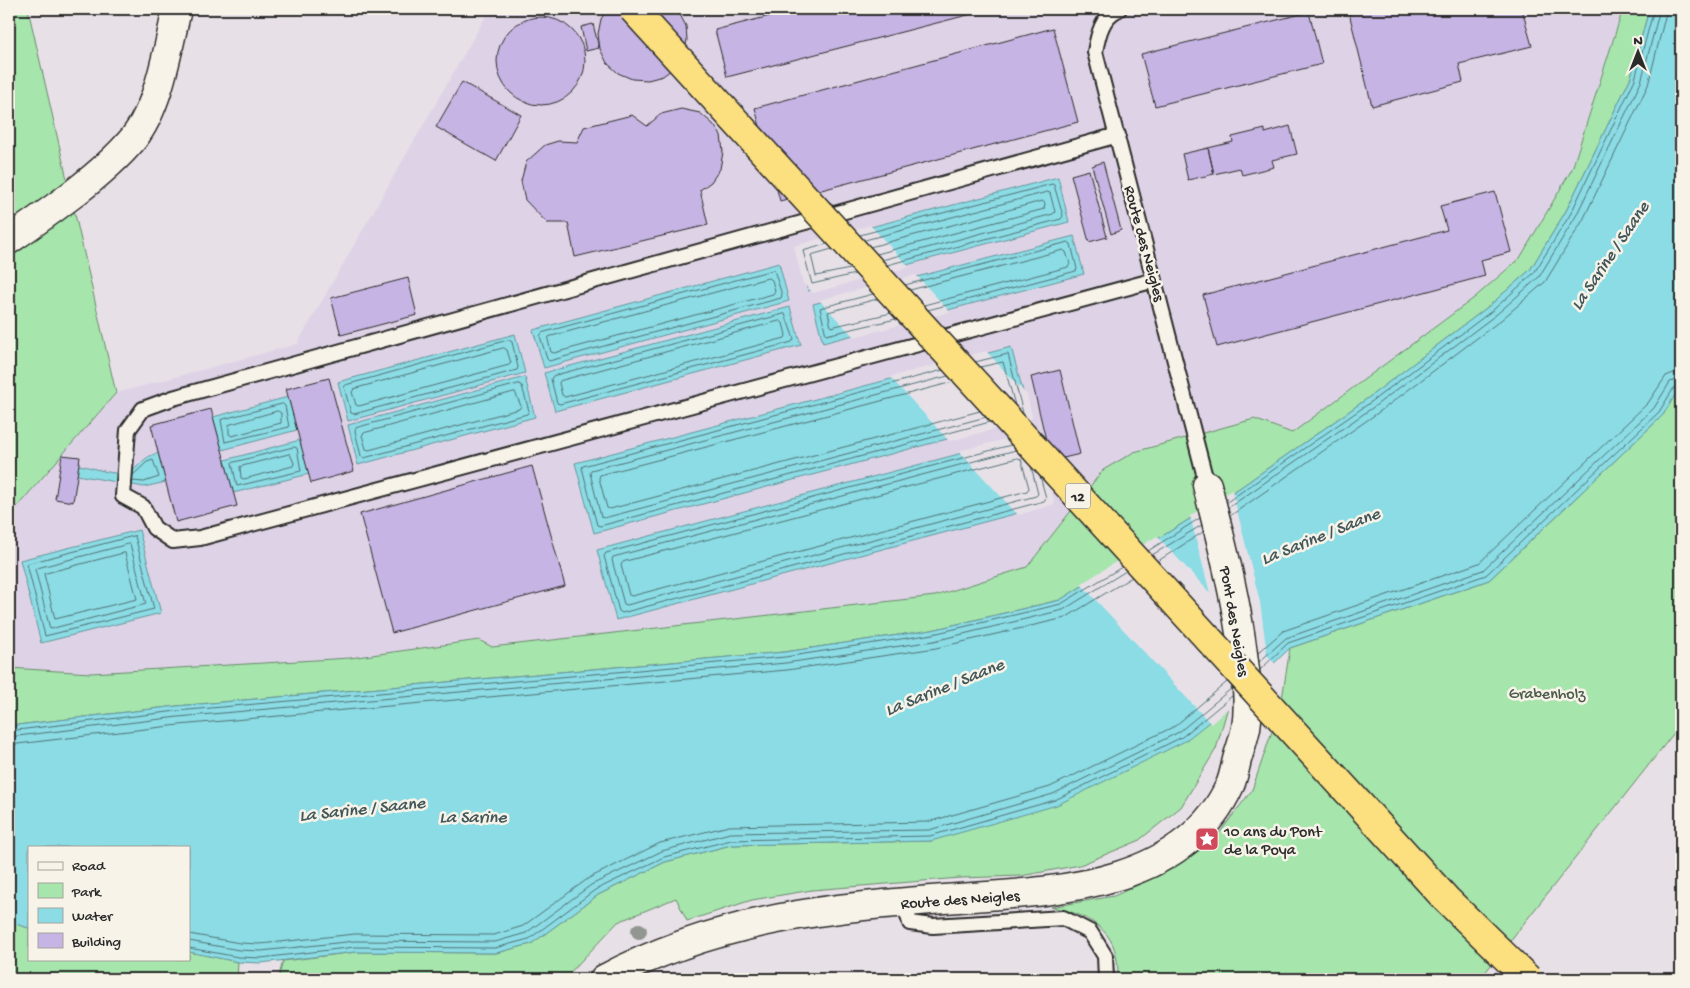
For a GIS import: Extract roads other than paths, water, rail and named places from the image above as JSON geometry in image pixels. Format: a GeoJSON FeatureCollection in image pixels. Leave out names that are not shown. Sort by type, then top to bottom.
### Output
{"type":"FeatureCollection","features":[{"type":"Feature","properties":{"kind":"main road","name":"12"},"geometry":{"type":"LineString","coordinates":[[633,9],[1446,899],[1528,979]]}},
{"type":"Feature","properties":{"kind":"street"},"geometry":{"type":"LineString","coordinates":[[9,240],[53,209],[134,138],[149,110],[161,74],[177,9]]}},
{"type":"Feature","properties":{"kind":"street","name":"Pont des Neigles"},"geometry":{"type":"LineString","coordinates":[[1207,485],[1237,603],[1247,685],[1246,728]]}},
{"type":"Feature","properties":{"kind":"street","name":"Route des Neigles"},"geometry":{"type":"LineString","coordinates":[[604,979],[691,940],[741,926],[837,909],[1041,892],[1109,880],[1145,866],[1188,838],[1202,826],[1219,804],[1230,784],[1246,728]]}},
{"type":"Feature","properties":{"kind":"lane","name":"Route des Neigles"},"geometry":{"type":"LineString","coordinates":[[1119,9],[1105,20],[1098,34],[1096,52],[1207,485]]}},
{"type":"Feature","properties":{"kind":"lane"},"geometry":{"type":"LineString","coordinates":[[1118,135],[173,398],[143,409],[128,430],[123,496],[143,507],[154,528],[173,541],[200,538],[1155,280]]}},
{"type":"Feature","properties":{"kind":"lane"},"geometry":{"type":"LineString","coordinates":[[904,902],[910,924],[933,926],[1062,918],[1090,932],[1105,956],[1106,979]]}},
{"type":"Feature","properties":{"kind":"water","name":"La Sarine"},"geometry":{"type":"Polygon","coordinates":[[[1649,9],[1681,9],[1681,385],[1663,415],[1489,580],[1290,648],[1228,707],[1185,741],[1057,805],[931,841],[731,845],[665,862],[598,895],[531,944],[496,953],[356,952],[261,963],[238,962],[190,952],[190,846],[28,846],[28,928],[9,922],[9,726],[177,706],[785,652],[932,630],[1060,600],[1241,487],[1368,398],[1489,306],[1530,270],[1566,211],[1631,77],[1649,9]]]}},
{"type":"Feature","properties":{"kind":"water"},"geometry":{"type":"Polygon","coordinates":[[[1058,177],[1069,222],[808,291],[796,247],[1058,177]]]}},
{"type":"Feature","properties":{"kind":"water"},"geometry":{"type":"Polygon","coordinates":[[[1074,236],[1084,274],[823,343],[813,304],[1074,236]]]}},
{"type":"Feature","properties":{"kind":"water"},"geometry":{"type":"Polygon","coordinates":[[[779,263],[789,301],[544,368],[533,330],[779,263]]]}},
{"type":"Feature","properties":{"kind":"water"},"geometry":{"type":"Polygon","coordinates":[[[790,307],[801,345],[555,411],[544,373],[790,307]]]}},
{"type":"Feature","properties":{"kind":"water"},"geometry":{"type":"Polygon","coordinates":[[[515,334],[525,373],[348,421],[338,382],[515,334]]]}},
{"type":"Feature","properties":{"kind":"water"},"geometry":{"type":"Polygon","coordinates":[[[1011,347],[1030,417],[594,533],[575,463],[1011,347]]]}},
{"type":"Feature","properties":{"kind":"water"},"geometry":{"type":"Polygon","coordinates":[[[525,377],[535,417],[358,465],[348,425],[525,377]]]}},
{"type":"Feature","properties":{"kind":"water"},"geometry":{"type":"Polygon","coordinates":[[[288,397],[297,430],[222,450],[213,417],[288,397]]]}},
{"type":"Feature","properties":{"kind":"water"},"geometry":{"type":"Polygon","coordinates":[[[1034,434],[1052,504],[616,620],[597,550],[1034,434]]]}},
{"type":"Feature","properties":{"kind":"water"},"geometry":{"type":"Polygon","coordinates":[[[300,440],[309,474],[233,493],[225,460],[300,440]]]}},
{"type":"Feature","properties":{"kind":"water"},"geometry":{"type":"Polygon","coordinates":[[[158,453],[166,482],[144,487],[77,475],[79,465],[111,473],[129,472],[147,458],[158,453]]]}},
{"type":"Feature","properties":{"kind":"water"},"geometry":{"type":"Polygon","coordinates":[[[139,530],[161,613],[41,643],[20,560],[139,530]]]}},
{"type":"Feature","properties":{"kind":"place","name":"10 ans du Pont de la Poya"},"geometry":{"type":"Point","coordinates":[1207,839]}},
{"type":"Feature","properties":{"kind":"water label","name":"La Sarine / Saane"},"geometry":{"type":"Point","coordinates":[1609,255]}},
{"type":"Feature","properties":{"kind":"water label","name":"La Sarine / Saane"},"geometry":{"type":"Point","coordinates":[1320,535]}},
{"type":"Feature","properties":{"kind":"water label","name":"La Sarine / Saane"},"geometry":{"type":"Point","coordinates":[944,686]}},
{"type":"Feature","properties":{"kind":"water label","name":"La Sarine / Saane"},"geometry":{"type":"Point","coordinates":[362,808]}},
{"type":"Feature","properties":{"kind":"park label","name":"Grabenholz"},"geometry":{"type":"Point","coordinates":[1547,692]}}]}
